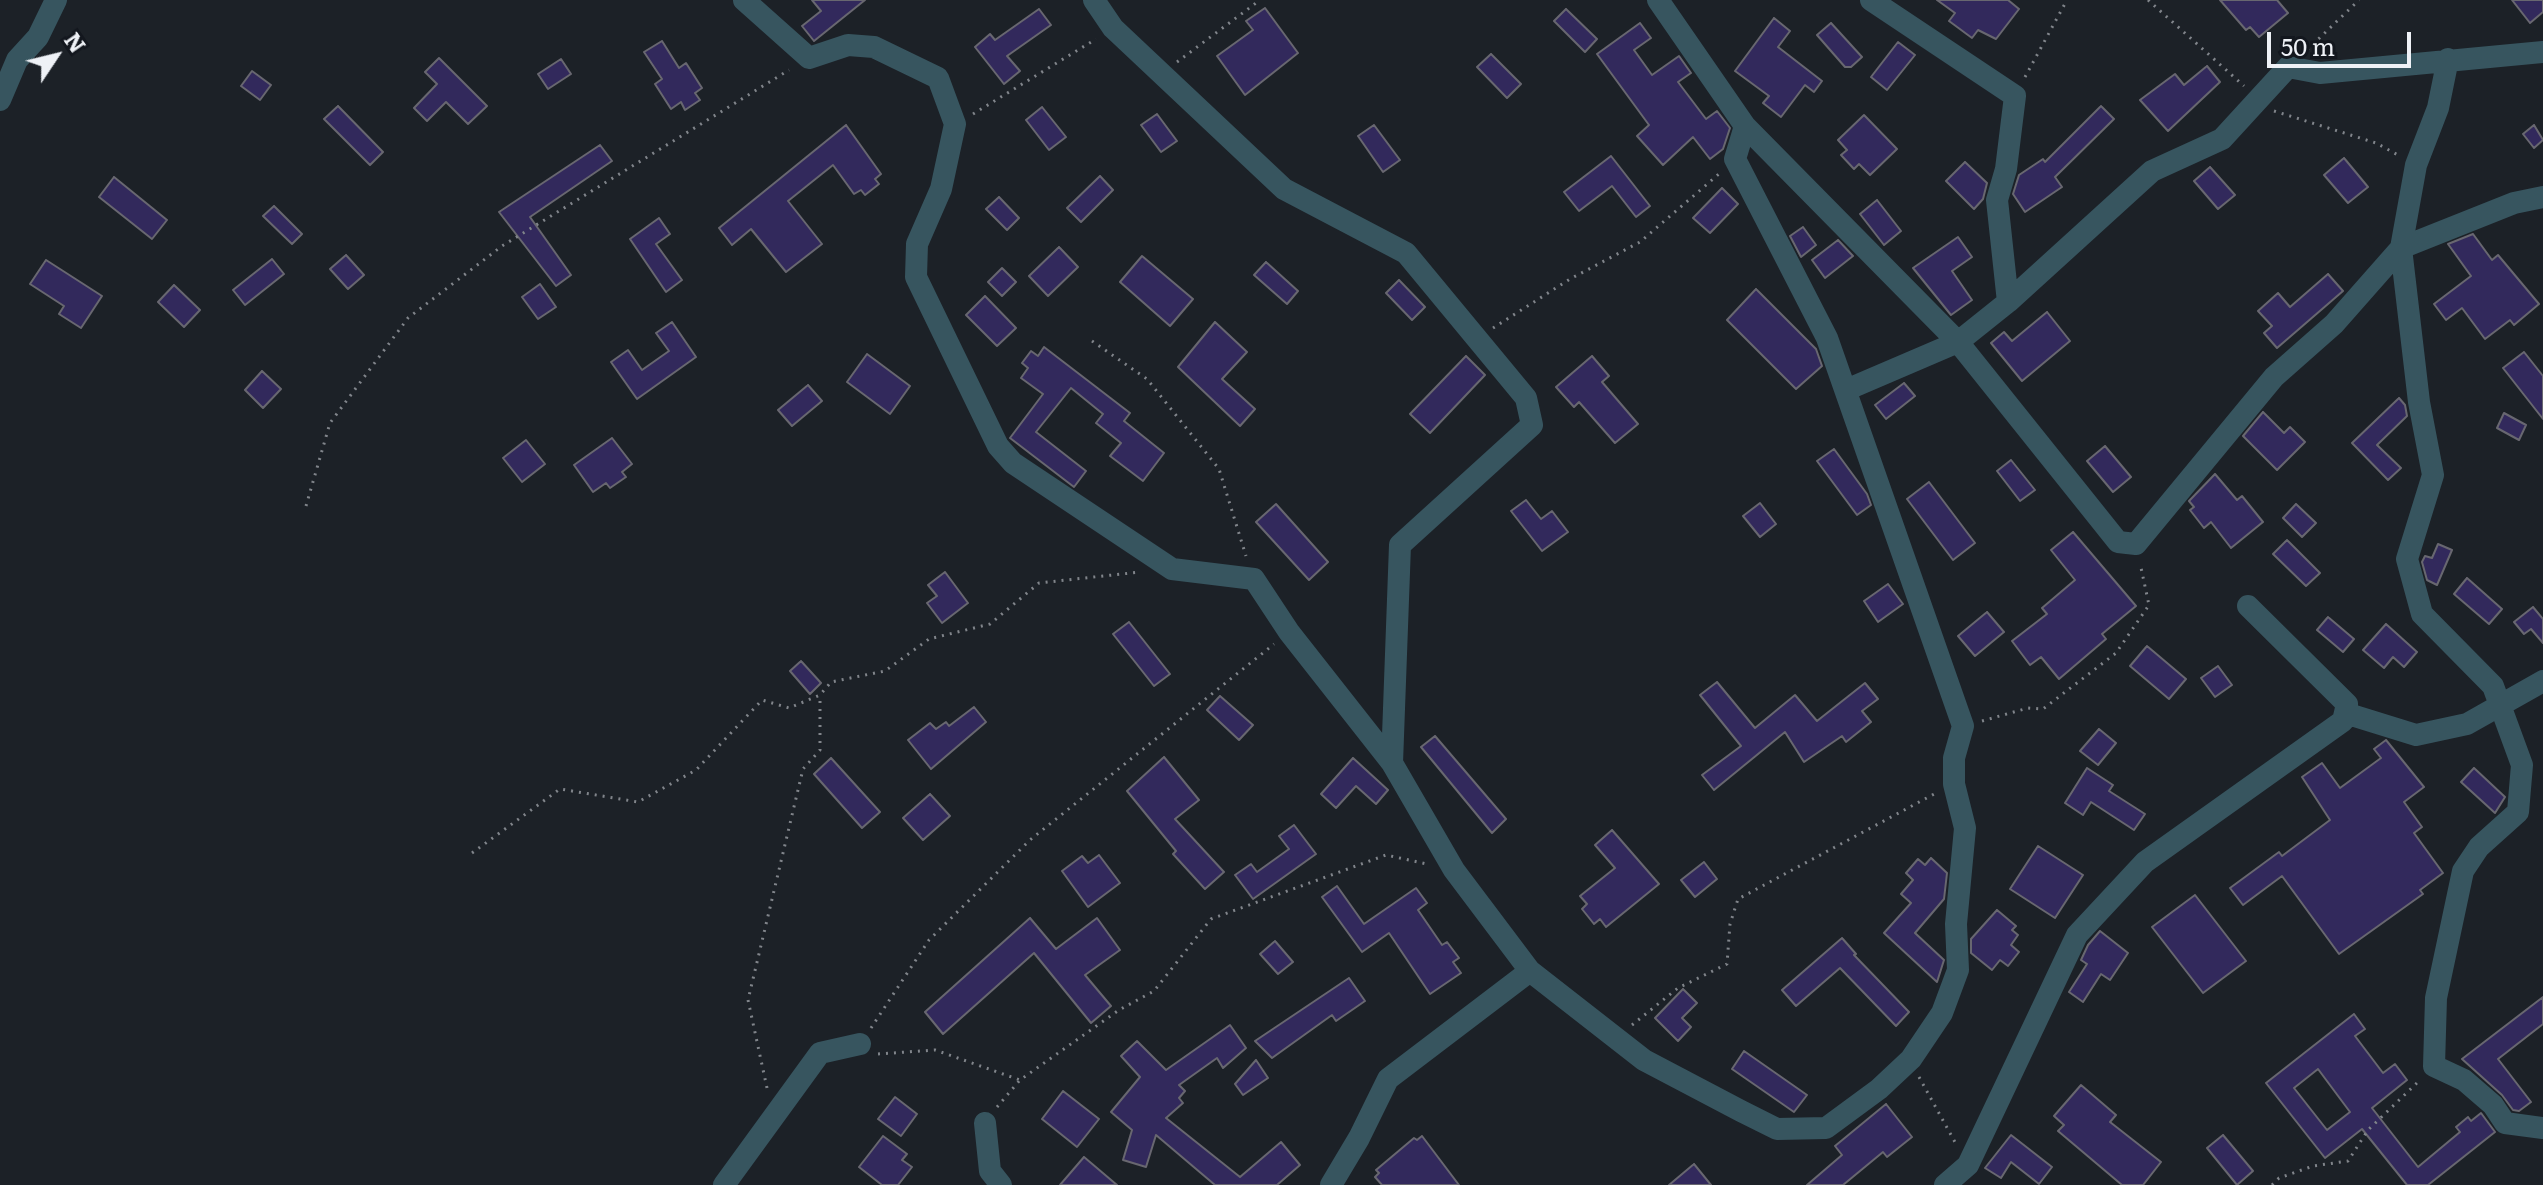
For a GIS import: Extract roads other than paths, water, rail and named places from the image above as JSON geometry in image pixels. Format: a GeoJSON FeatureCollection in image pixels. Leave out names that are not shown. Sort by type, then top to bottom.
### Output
{"type":"FeatureCollection","features":[{"type":"Feature","properties":{"kind":"street"},"geometry":{"type":"LineString","coordinates":[[0,100],[17,60],[38,37],[56,0]]}},
{"type":"Feature","properties":{"kind":"street"},"geometry":{"type":"LineString","coordinates":[[744,0],[758,15],[788,35],[809,58],[848,45],[874,47],[938,78],[955,124],[941,189],[917,244],[916,277],[998,446],[1013,463],[1172,569],[1254,579],[1289,632],[1392,763],[1454,870],[1530,971],[1644,1060],[1777,1129],[1826,1128],[1879,1089],[1911,1059],[1942,1013],[1958,970],[1956,924],[1965,828],[1954,784],[1954,758],[1963,726],[1827,338],[1735,159],[1745,126]]}},
{"type":"Feature","properties":{"kind":"street"},"geometry":{"type":"LineString","coordinates":[[1094,0],[1113,28],[1284,189],[1406,253],[1526,398],[1532,425],[1400,545],[1392,763]]}},
{"type":"Feature","properties":{"kind":"street"},"geometry":{"type":"LineString","coordinates":[[1658,0],[1745,126],[1958,342],[2118,542],[2136,544],[2274,377],[2334,324],[2401,248],[2514,203],[2543,197]]}},
{"type":"Feature","properties":{"kind":"street"},"geometry":{"type":"LineString","coordinates":[[1871,0],[2015,96],[2006,169],[1997,200],[2008,302]]}},
{"type":"Feature","properties":{"kind":"street"},"geometry":{"type":"LineString","coordinates":[[1846,390],[1958,342],[2008,302],[2152,171],[2222,139],[2288,67],[2320,73],[2543,52]]}},
{"type":"Feature","properties":{"kind":"street"},"geometry":{"type":"LineString","coordinates":[[2448,59],[2438,108],[2416,165],[2401,248],[2419,402],[2433,475],[2407,559],[2422,614],[2493,686],[2522,765],[2518,812],[2479,847],[2463,871],[2436,998],[2434,1066],[2464,1080],[2493,1105],[2505,1123],[2543,1128]]}},
{"type":"Feature","properties":{"kind":"street"},"geometry":{"type":"LineString","coordinates":[[1945,1185],[1968,1165],[2077,935],[2145,862],[2343,721],[2347,704],[2248,606]]}},
{"type":"Feature","properties":{"kind":"street"},"geometry":{"type":"LineString","coordinates":[[2345,713],[2416,735],[2467,724],[2543,681]]}},
{"type":"Feature","properties":{"kind":"street"},"geometry":{"type":"LineString","coordinates":[[1331,1185],[1388,1079],[1530,971]]}},
{"type":"Feature","properties":{"kind":"street"},"geometry":{"type":"LineString","coordinates":[[724,1185],[820,1053],[860,1044]]}},
{"type":"Feature","properties":{"kind":"street"},"geometry":{"type":"LineString","coordinates":[[985,1123],[990,1171],[1001,1185]]}}]}
